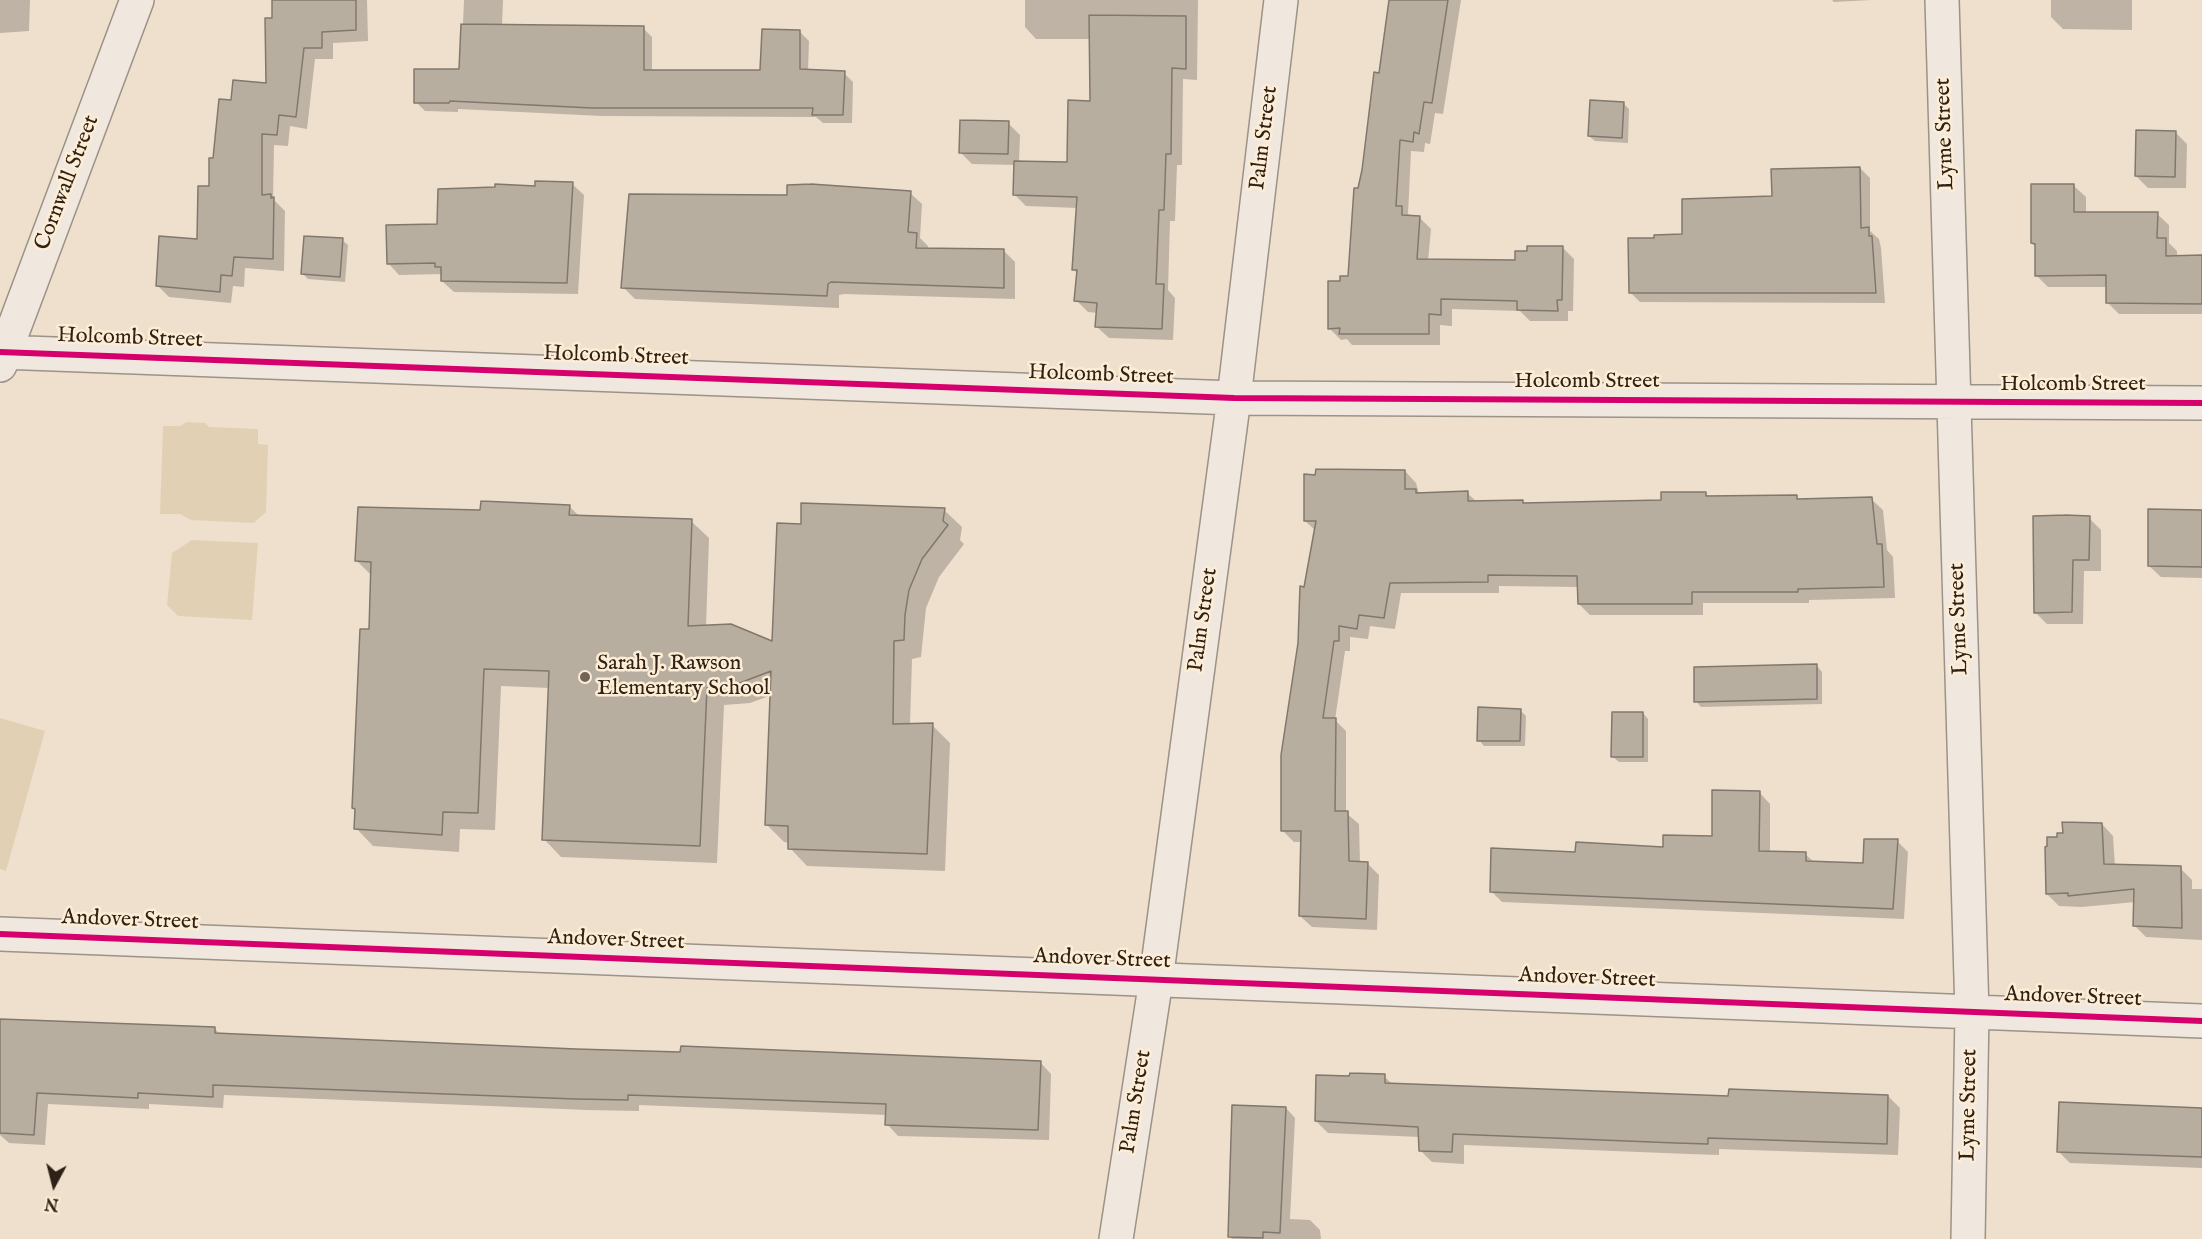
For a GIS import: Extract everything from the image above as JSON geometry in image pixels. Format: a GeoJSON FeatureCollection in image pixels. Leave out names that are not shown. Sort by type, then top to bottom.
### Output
{"type":"FeatureCollection","features":[{"type":"Feature","properties":{"kind":"street","name":"Cornwall Street"},"geometry":{"type":"LineString","coordinates":[[2,357],[137,0]]}},
{"type":"Feature","properties":{"kind":"street","name":"Palm Street"},"geometry":{"type":"LineString","coordinates":[[1116,1239],[1156,980],[1234,398],[1281,0]]}},
{"type":"Feature","properties":{"kind":"street","name":"Lyme Street"},"geometry":{"type":"LineString","coordinates":[[1942,0],[1972,1012],[1968,1239]]}},
{"type":"Feature","properties":{"kind":"street","name":"Holcomb Street"},"geometry":{"type":"LineString","coordinates":[[2,357],[1234,398],[2202,403]]}},
{"type":"Feature","properties":{"kind":"street","name":"Andover Street"},"geometry":{"type":"LineString","coordinates":[[0,933],[2202,1021]]}},
{"type":"Feature","properties":{"kind":"shaded area"},"geometry":{"type":"Polygon","coordinates":[[[186,422],[205,423],[209,427],[258,429],[258,444],[268,445],[266,512],[254,523],[191,520],[180,514],[160,514],[163,426],[181,426],[186,422]]]}},
{"type":"Feature","properties":{"kind":"shaded area"},"geometry":{"type":"Polygon","coordinates":[[[192,540],[258,543],[252,620],[178,616],[167,605],[172,553],[192,540]]]}},
{"type":"Feature","properties":{"kind":"shaded area"},"geometry":{"type":"Polygon","coordinates":[[[0,718],[45,731],[6,871],[0,869],[0,718]]]}},
{"type":"Feature","properties":{"kind":"building"},"geometry":{"type":"Polygon","coordinates":[[[272,0],[356,0],[356,30],[322,32],[322,48],[304,48],[296,117],[279,115],[277,135],[262,134],[262,195],[271,194],[271,198],[274,197],[273,259],[234,257],[232,276],[221,275],[220,292],[156,286],[159,236],[197,239],[198,186],[209,186],[209,158],[213,158],[219,99],[231,100],[233,80],[266,83],[265,18],[272,18],[272,0]]]}},
{"type":"Feature","properties":{"kind":"building"},"geometry":{"type":"Polygon","coordinates":[[[1389,0],[1448,0],[1432,103],[1424,102],[1419,134],[1414,132],[1413,142],[1400,140],[1396,206],[1402,206],[1402,215],[1420,216],[1417,259],[1515,260],[1515,251],[1527,251],[1527,246],[1563,246],[1562,300],[1557,300],[1558,311],[1517,310],[1517,301],[1441,299],[1441,315],[1429,314],[1429,334],[1339,334],[1340,328],[1328,329],[1328,281],[1340,281],[1340,276],[1348,276],[1354,188],[1358,188],[1362,170],[1374,72],[1379,73],[1389,0]]]}},
{"type":"Feature","properties":{"kind":"building"},"geometry":{"type":"Polygon","coordinates":[[[1089,15],[1186,16],[1186,69],[1172,68],[1171,154],[1166,154],[1164,210],[1159,210],[1156,284],[1164,284],[1162,329],[1095,327],[1097,303],[1074,301],[1077,270],[1072,270],[1077,197],[1013,195],[1014,161],[1067,162],[1068,100],[1090,101],[1089,15]]]}},
{"type":"Feature","properties":{"kind":"building"},"geometry":{"type":"Polygon","coordinates":[[[461,24],[644,26],[644,70],[760,70],[762,29],[800,30],[800,69],[845,71],[843,115],[812,115],[813,108],[592,108],[450,101],[449,103],[414,103],[414,69],[459,69],[461,24]]]}},
{"type":"Feature","properties":{"kind":"building"},"geometry":{"type":"Polygon","coordinates":[[[1590,100],[1624,102],[1622,138],[1588,136],[1590,100]]]}},
{"type":"Feature","properties":{"kind":"building"},"geometry":{"type":"Polygon","coordinates":[[[960,120],[1009,121],[1008,154],[959,153],[960,120]]]}},
{"type":"Feature","properties":{"kind":"building"},"geometry":{"type":"Polygon","coordinates":[[[2136,130],[2176,131],[2175,177],[2135,176],[2136,130]]]}},
{"type":"Feature","properties":{"kind":"building"},"geometry":{"type":"Polygon","coordinates":[[[1860,167],[1861,228],[1869,227],[1869,236],[1872,236],[1876,293],[1629,293],[1628,238],[1654,238],[1654,235],[1682,234],[1682,199],[1772,196],[1771,169],[1860,167]]]}},
{"type":"Feature","properties":{"kind":"building"},"geometry":{"type":"Polygon","coordinates":[[[535,181],[573,182],[567,283],[441,281],[441,267],[435,267],[435,263],[387,264],[386,225],[437,224],[438,189],[495,187],[495,184],[535,186],[535,181]]]}},
{"type":"Feature","properties":{"kind":"building"},"geometry":{"type":"Polygon","coordinates":[[[811,184],[911,191],[908,232],[917,233],[916,248],[1004,249],[1004,288],[831,282],[828,284],[827,296],[621,288],[629,194],[787,195],[787,185],[811,184]]]}},
{"type":"Feature","properties":{"kind":"building"},"geometry":{"type":"Polygon","coordinates":[[[2031,184],[2074,184],[2074,212],[2158,212],[2157,238],[2166,238],[2166,256],[2202,255],[2202,304],[2106,303],[2106,275],[2035,276],[2035,244],[2031,243],[2031,184]]]}},
{"type":"Feature","properties":{"kind":"building"},"geometry":{"type":"Polygon","coordinates":[[[304,236],[343,238],[340,277],[301,274],[304,236]]]}},
{"type":"Feature","properties":{"kind":"building"},"geometry":{"type":"Polygon","coordinates":[[[1316,469],[1405,470],[1405,489],[1416,489],[1416,493],[1468,491],[1468,501],[1523,500],[1523,503],[1661,500],[1661,492],[1706,492],[1706,496],[1797,495],[1797,499],[1872,497],[1877,544],[1882,544],[1884,587],[1798,589],[1798,592],[1692,592],[1692,604],[1578,604],[1577,576],[1488,575],[1488,582],[1390,583],[1384,618],[1359,615],[1357,629],[1339,626],[1339,641],[1334,641],[1323,718],[1336,718],[1335,811],[1348,811],[1349,861],[1368,862],[1366,919],[1299,916],[1301,831],[1281,831],[1281,755],[1298,643],[1300,586],[1304,587],[1316,521],[1304,521],[1304,474],[1315,475],[1316,469]]]}},
{"type":"Feature","properties":{"kind":"building"},"geometry":{"type":"Polygon","coordinates":[[[481,501],[570,505],[569,515],[692,519],[688,626],[731,624],[772,641],[777,523],[801,524],[801,503],[945,508],[943,521],[948,525],[922,559],[909,590],[904,640],[894,641],[893,724],[933,723],[927,854],[788,849],[788,826],[765,825],[771,671],[732,686],[707,688],[700,846],[542,840],[549,671],[484,669],[478,813],[443,812],[442,835],[354,829],[355,809],[352,808],[360,629],[369,629],[371,562],[355,561],[358,507],[480,510],[481,501]]]}},
{"type":"Feature","properties":{"kind":"building"},"geometry":{"type":"Polygon","coordinates":[[[2148,509],[2202,510],[2202,567],[2148,566],[2148,509]]]}},
{"type":"Feature","properties":{"kind":"building"},"geometry":{"type":"Polygon","coordinates":[[[2033,516],[2090,516],[2089,560],[2073,560],[2072,612],[2034,613],[2033,516]]]}},
{"type":"Feature","properties":{"kind":"building"},"geometry":{"type":"Polygon","coordinates":[[[1817,664],[1817,699],[1694,702],[1694,667],[1817,664]]]}},
{"type":"Feature","properties":{"kind":"building"},"geometry":{"type":"Polygon","coordinates":[[[1478,707],[1521,709],[1520,741],[1477,741],[1478,707]]]}},
{"type":"Feature","properties":{"kind":"building"},"geometry":{"type":"Polygon","coordinates":[[[1612,712],[1643,712],[1643,757],[1611,757],[1612,712]]]}},
{"type":"Feature","properties":{"kind":"building"},"geometry":{"type":"Polygon","coordinates":[[[1712,790],[1760,791],[1759,851],[1806,852],[1806,861],[1863,863],[1864,839],[1898,839],[1893,909],[1490,892],[1491,848],[1575,852],[1576,842],[1663,847],[1663,835],[1712,836],[1712,790]]]}},
{"type":"Feature","properties":{"kind":"building"},"geometry":{"type":"Polygon","coordinates":[[[2062,822],[2102,823],[2104,864],[2181,866],[2182,928],[2133,926],[2134,889],[2068,896],[2068,893],[2046,894],[2045,847],[2047,837],[2057,837],[2057,833],[2063,833],[2062,822]]]}},
{"type":"Feature","properties":{"kind":"building"},"geometry":{"type":"Polygon","coordinates":[[[0,1019],[215,1027],[215,1033],[576,1049],[680,1052],[681,1046],[1041,1061],[1038,1130],[885,1125],[886,1104],[628,1095],[628,1100],[575,1099],[213,1085],[213,1097],[138,1093],[138,1098],[37,1093],[34,1135],[0,1133],[0,1019]]]}},
{"type":"Feature","properties":{"kind":"building"},"geometry":{"type":"Polygon","coordinates":[[[1350,1073],[1385,1074],[1385,1083],[1728,1096],[1729,1089],[1888,1095],[1887,1144],[1708,1138],[1708,1144],[1453,1134],[1452,1152],[1419,1151],[1418,1127],[1315,1121],[1316,1075],[1349,1076],[1350,1073]]]}},
{"type":"Feature","properties":{"kind":"building"},"geometry":{"type":"Polygon","coordinates":[[[2059,1102],[2202,1108],[2202,1157],[2057,1152],[2059,1102]]]}},
{"type":"Feature","properties":{"kind":"building"},"geometry":{"type":"Polygon","coordinates":[[[1232,1105],[1286,1107],[1280,1233],[1263,1232],[1263,1238],[1228,1237],[1232,1105]]]}},
{"type":"Feature","properties":{"kind":"cycle path"},"geometry":{"type":"LineString","coordinates":[[0,352],[1234,398],[2202,403]]}},
{"type":"Feature","properties":{"kind":"cycle path"},"geometry":{"type":"LineString","coordinates":[[0,934],[2202,1021]]}},
{"type":"Feature","properties":{"kind":"place","name":"Sarah J. Rawson Elementary School"},"geometry":{"type":"Point","coordinates":[585,677]}}]}
